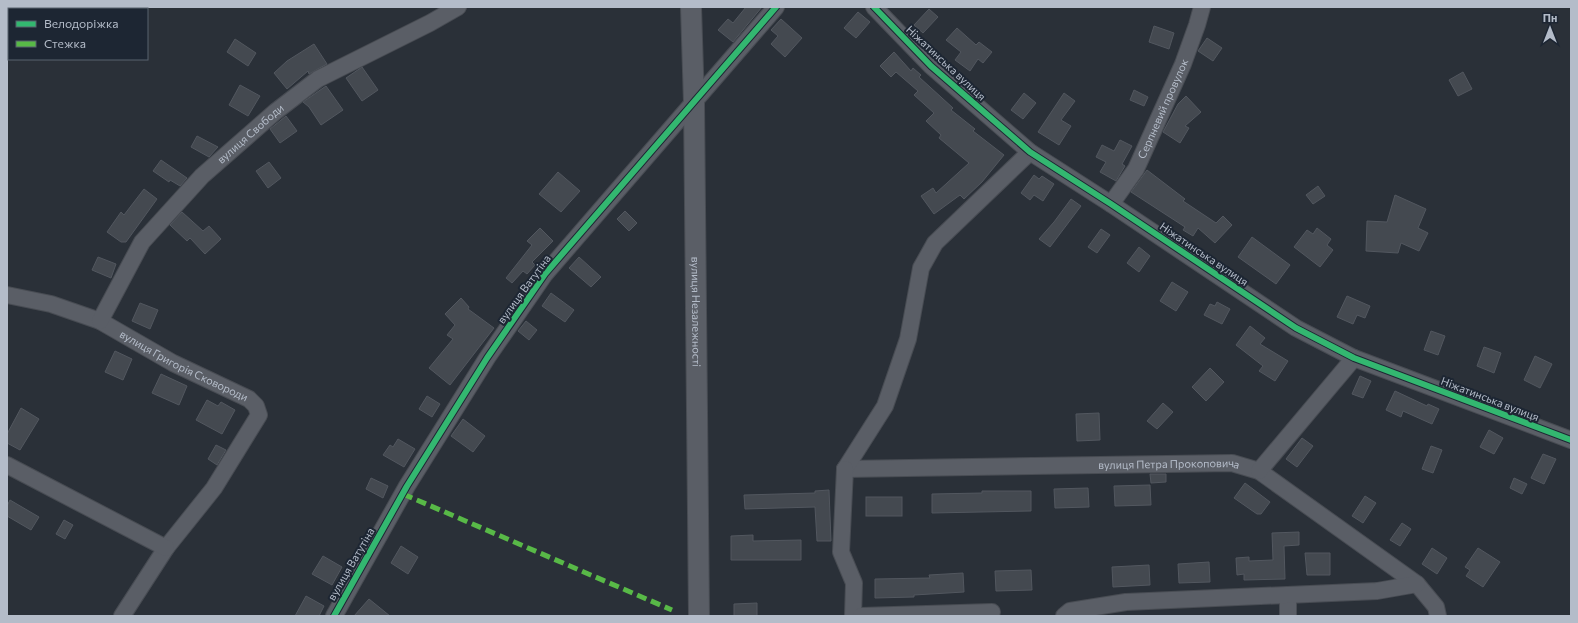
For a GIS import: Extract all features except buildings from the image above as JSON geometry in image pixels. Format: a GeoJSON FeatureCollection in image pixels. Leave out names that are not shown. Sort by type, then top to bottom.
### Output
{"type":"FeatureCollection","features":[{"type":"Feature","properties":{"kind":"street","name":"вулиця Свободи"},"geometry":{"type":"LineString","coordinates":[[100,322],[142,242],[202,176],[275,112],[318,79],[430,23],[458,7]]}},
{"type":"Feature","properties":{"kind":"street","name":"вулиця Незалежності"},"geometry":{"type":"LineString","coordinates":[[691,7],[694,103],[699,616]]}},
{"type":"Feature","properties":{"kind":"street","name":"вулиця Ватутіна"},"geometry":{"type":"LineString","coordinates":[[334,616],[420,466],[487,358],[545,274],[776,7]]}},
{"type":"Feature","properties":{"kind":"street","name":"Ніжатинська вулиця"},"geometry":{"type":"LineString","coordinates":[[874,7],[931,66],[1030,152],[1112,204],[1296,328],[1354,358],[1571,440]]}},
{"type":"Feature","properties":{"kind":"street","name":"Серпневий провулок"},"geometry":{"type":"LineString","coordinates":[[1112,204],[1136,169],[1183,64],[1198,25],[1202,7]]}},
{"type":"Feature","properties":{"kind":"street"},"geometry":{"type":"LineString","coordinates":[[853,616],[854,583],[841,552],[845,469],[886,406],[908,339],[921,268],[935,243],[1030,152]]}},
{"type":"Feature","properties":{"kind":"street","name":"вулиця Григорія Сковороди"},"geometry":{"type":"LineString","coordinates":[[7,295],[51,304],[100,322],[173,363],[249,399],[256,406],[258,415],[214,488],[166,548],[122,616]]}},
{"type":"Feature","properties":{"kind":"street"},"geometry":{"type":"LineString","coordinates":[[1259,471],[1354,358]]}},
{"type":"Feature","properties":{"kind":"street","name":"вулиця Петра Прокоповича"},"geometry":{"type":"LineString","coordinates":[[845,469],[1232,463],[1259,471],[1417,584],[1436,606],[1438,616]]}},
{"type":"Feature","properties":{"kind":"street"},"geometry":{"type":"LineString","coordinates":[[7,465],[166,548]]}},
{"type":"Feature","properties":{"kind":"street"},"geometry":{"type":"LineString","coordinates":[[1064,616],[1070,611],[1127,609],[1288,595],[1377,591],[1417,584]]}},
{"type":"Feature","properties":{"kind":"street"},"geometry":{"type":"LineString","coordinates":[[1288,595],[1288,616]]}},
{"type":"Feature","properties":{"kind":"street"},"geometry":{"type":"LineString","coordinates":[[861,616],[992,612]]}},
{"type":"Feature","properties":{"kind":"marked path"},"geometry":{"type":"LineString","coordinates":[[403,494],[672,610]]}},
{"type":"Feature","properties":{"kind":"cycle path"},"geometry":{"type":"LineString","coordinates":[[334,616],[407,486],[487,358],[545,274],[776,7]]}},
{"type":"Feature","properties":{"kind":"cycle path"},"geometry":{"type":"LineString","coordinates":[[874,7],[931,66],[1030,152],[1111,204],[1296,328],[1354,358],[1571,440]]}}]}
